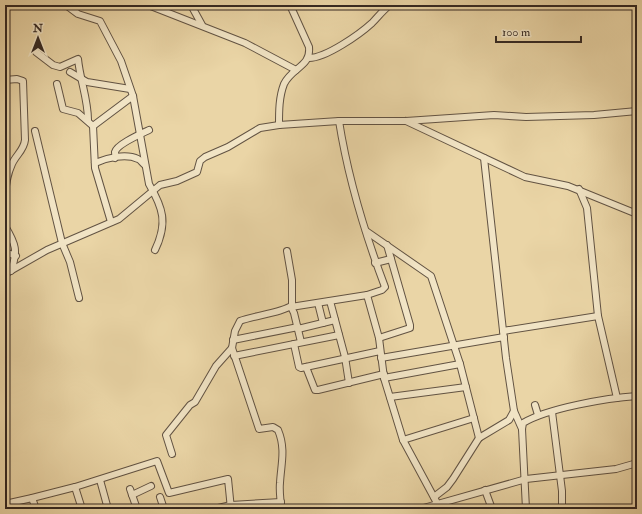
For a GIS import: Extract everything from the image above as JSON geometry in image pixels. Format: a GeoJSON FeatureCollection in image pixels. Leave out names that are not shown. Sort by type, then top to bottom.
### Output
{"type":"FeatureCollection","features":[{"type":"Feature","properties":{"kind":"street"},"geometry":{"type":"LineString","coordinates":[[66,5],[78,14],[100,21],[125,70],[133,96],[149,184],[157,196],[163,216],[161,232],[155,250]]}},
{"type":"Feature","properties":{"kind":"street"},"geometry":{"type":"LineString","coordinates":[[148,5],[245,43],[296,70]]}},
{"type":"Feature","properties":{"kind":"street"},"geometry":{"type":"LineString","coordinates":[[191,5],[202,25]]}},
{"type":"Feature","properties":{"kind":"street"},"geometry":{"type":"LineString","coordinates":[[290,5],[309,47],[309,58]]}},
{"type":"Feature","properties":{"kind":"street"},"geometry":{"type":"LineString","coordinates":[[279,125],[282,92],[285,83],[296,70],[309,58],[322,55],[368,26],[390,5]]}},
{"type":"Feature","properties":{"kind":"street"},"geometry":{"type":"LineString","coordinates":[[36,52],[53,65],[60,67],[78,58],[80,78],[86,94],[88,120]]}},
{"type":"Feature","properties":{"kind":"street"},"geometry":{"type":"LineString","coordinates":[[70,72],[87,82],[130,89]]}},
{"type":"Feature","properties":{"kind":"street"},"geometry":{"type":"LineString","coordinates":[[5,80],[17,79],[22,82],[26,140],[23,149],[12,164],[6,178],[5,195]]}},
{"type":"Feature","properties":{"kind":"street"},"geometry":{"type":"LineString","coordinates":[[57,84],[63,109],[78,113],[88,120],[93,126],[95,163],[111,222]]}},
{"type":"Feature","properties":{"kind":"street"},"geometry":{"type":"LineString","coordinates":[[93,126],[133,96]]}},
{"type":"Feature","properties":{"kind":"street"},"geometry":{"type":"LineString","coordinates":[[8,273],[62,243],[111,222],[131,210],[160,184],[191,176],[197,172],[200,161],[205,157],[228,147],[260,128],[279,125],[339,121],[406,121],[494,115],[594,116],[637,111]]}},
{"type":"Feature","properties":{"kind":"street"},"geometry":{"type":"LineString","coordinates":[[281,509],[280,484],[284,456],[280,435],[278,430],[273,427],[259,428],[234,356],[232,348],[234,331],[240,321],[252,316],[291,307],[367,295],[382,290],[385,287],[375,262],[345,159],[339,121]]}},
{"type":"Feature","properties":{"kind":"street"},"geometry":{"type":"LineString","coordinates":[[406,121],[529,179],[555,182],[579,189],[637,214]]}},
{"type":"Feature","properties":{"kind":"street"},"geometry":{"type":"LineString","coordinates":[[115,158],[115,152],[118,148],[149,130]]}},
{"type":"Feature","properties":{"kind":"street"},"geometry":{"type":"LineString","coordinates":[[35,131],[62,243],[70,262],[79,298]]}},
{"type":"Feature","properties":{"kind":"street"},"geometry":{"type":"LineString","coordinates":[[95,163],[105,158],[136,158],[146,165]]}},
{"type":"Feature","properties":{"kind":"street"},"geometry":{"type":"LineString","coordinates":[[484,158],[514,411],[522,429]]}},
{"type":"Feature","properties":{"kind":"street"},"geometry":{"type":"LineString","coordinates":[[579,189],[587,208],[598,316],[617,398]]}},
{"type":"Feature","properties":{"kind":"street"},"geometry":{"type":"LineString","coordinates":[[5,226],[16,248],[16,256],[8,273]]}},
{"type":"Feature","properties":{"kind":"street"},"geometry":{"type":"LineString","coordinates":[[366,231],[431,276],[460,364],[479,438]]}},
{"type":"Feature","properties":{"kind":"street"},"geometry":{"type":"LineString","coordinates":[[379,338],[410,328],[387,245]]}},
{"type":"Feature","properties":{"kind":"street"},"geometry":{"type":"LineString","coordinates":[[287,251],[293,299],[291,307],[294,313],[301,342]]}},
{"type":"Feature","properties":{"kind":"street"},"geometry":{"type":"LineString","coordinates":[[5,252],[16,256]]}},
{"type":"Feature","properties":{"kind":"street"},"geometry":{"type":"LineString","coordinates":[[5,258],[8,273]]}},
{"type":"Feature","properties":{"kind":"street"},"geometry":{"type":"LineString","coordinates":[[375,262],[391,259]]}},
{"type":"Feature","properties":{"kind":"street"},"geometry":{"type":"LineString","coordinates":[[367,295],[379,338],[384,376],[404,440],[437,503]]}},
{"type":"Feature","properties":{"kind":"street"},"geometry":{"type":"LineString","coordinates":[[330,301],[349,384]]}},
{"type":"Feature","properties":{"kind":"street"},"geometry":{"type":"LineString","coordinates":[[318,303],[323,323]]}},
{"type":"Feature","properties":{"kind":"street"},"geometry":{"type":"LineString","coordinates":[[381,358],[598,316]]}},
{"type":"Feature","properties":{"kind":"street"},"geometry":{"type":"LineString","coordinates":[[233,340],[335,320]]}},
{"type":"Feature","properties":{"kind":"street"},"geometry":{"type":"LineString","coordinates":[[234,356],[339,335]]}},
{"type":"Feature","properties":{"kind":"street"},"geometry":{"type":"LineString","coordinates":[[294,344],[299,367],[380,351]]}},
{"type":"Feature","properties":{"kind":"street"},"geometry":{"type":"LineString","coordinates":[[172,454],[166,435],[190,405],[195,402],[216,366],[232,348]]}},
{"type":"Feature","properties":{"kind":"street"},"geometry":{"type":"LineString","coordinates":[[306,366],[315,390],[322,390],[384,376],[460,364]]}},
{"type":"Feature","properties":{"kind":"street"},"geometry":{"type":"LineString","coordinates":[[390,397],[466,387]]}},
{"type":"Feature","properties":{"kind":"street"},"geometry":{"type":"LineString","coordinates":[[526,509],[526,478],[522,429],[523,423],[538,415],[617,398],[637,396]]}},
{"type":"Feature","properties":{"kind":"street"},"geometry":{"type":"LineString","coordinates":[[535,405],[538,415]]}},
{"type":"Feature","properties":{"kind":"street"},"geometry":{"type":"LineString","coordinates":[[434,497],[447,487],[453,480],[479,438],[509,420],[514,411]]}},
{"type":"Feature","properties":{"kind":"street"},"geometry":{"type":"LineString","coordinates":[[552,412],[562,509]]}},
{"type":"Feature","properties":{"kind":"street"},"geometry":{"type":"LineString","coordinates":[[404,440],[474,418]]}},
{"type":"Feature","properties":{"kind":"street"},"geometry":{"type":"LineString","coordinates":[[5,504],[100,480],[157,461],[169,493],[228,479],[231,507]]}},
{"type":"Feature","properties":{"kind":"street"},"geometry":{"type":"LineString","coordinates":[[420,509],[431,508],[437,503],[526,478],[616,469],[635,464],[637,471]]}},
{"type":"Feature","properties":{"kind":"street"},"geometry":{"type":"LineString","coordinates":[[100,480],[108,509]]}},
{"type":"Feature","properties":{"kind":"street"},"geometry":{"type":"LineString","coordinates":[[137,509],[131,492],[151,486]]}},
{"type":"Feature","properties":{"kind":"street"},"geometry":{"type":"LineString","coordinates":[[75,487],[82,509]]}},
{"type":"Feature","properties":{"kind":"street"},"geometry":{"type":"LineString","coordinates":[[485,490],[492,509]]}},
{"type":"Feature","properties":{"kind":"street"},"geometry":{"type":"LineString","coordinates":[[160,497],[164,509]]}},
{"type":"Feature","properties":{"kind":"street"},"geometry":{"type":"LineString","coordinates":[[32,498],[36,509]]}},
{"type":"Feature","properties":{"kind":"street"},"geometry":{"type":"LineString","coordinates":[[214,509],[281,502]]}}]}
